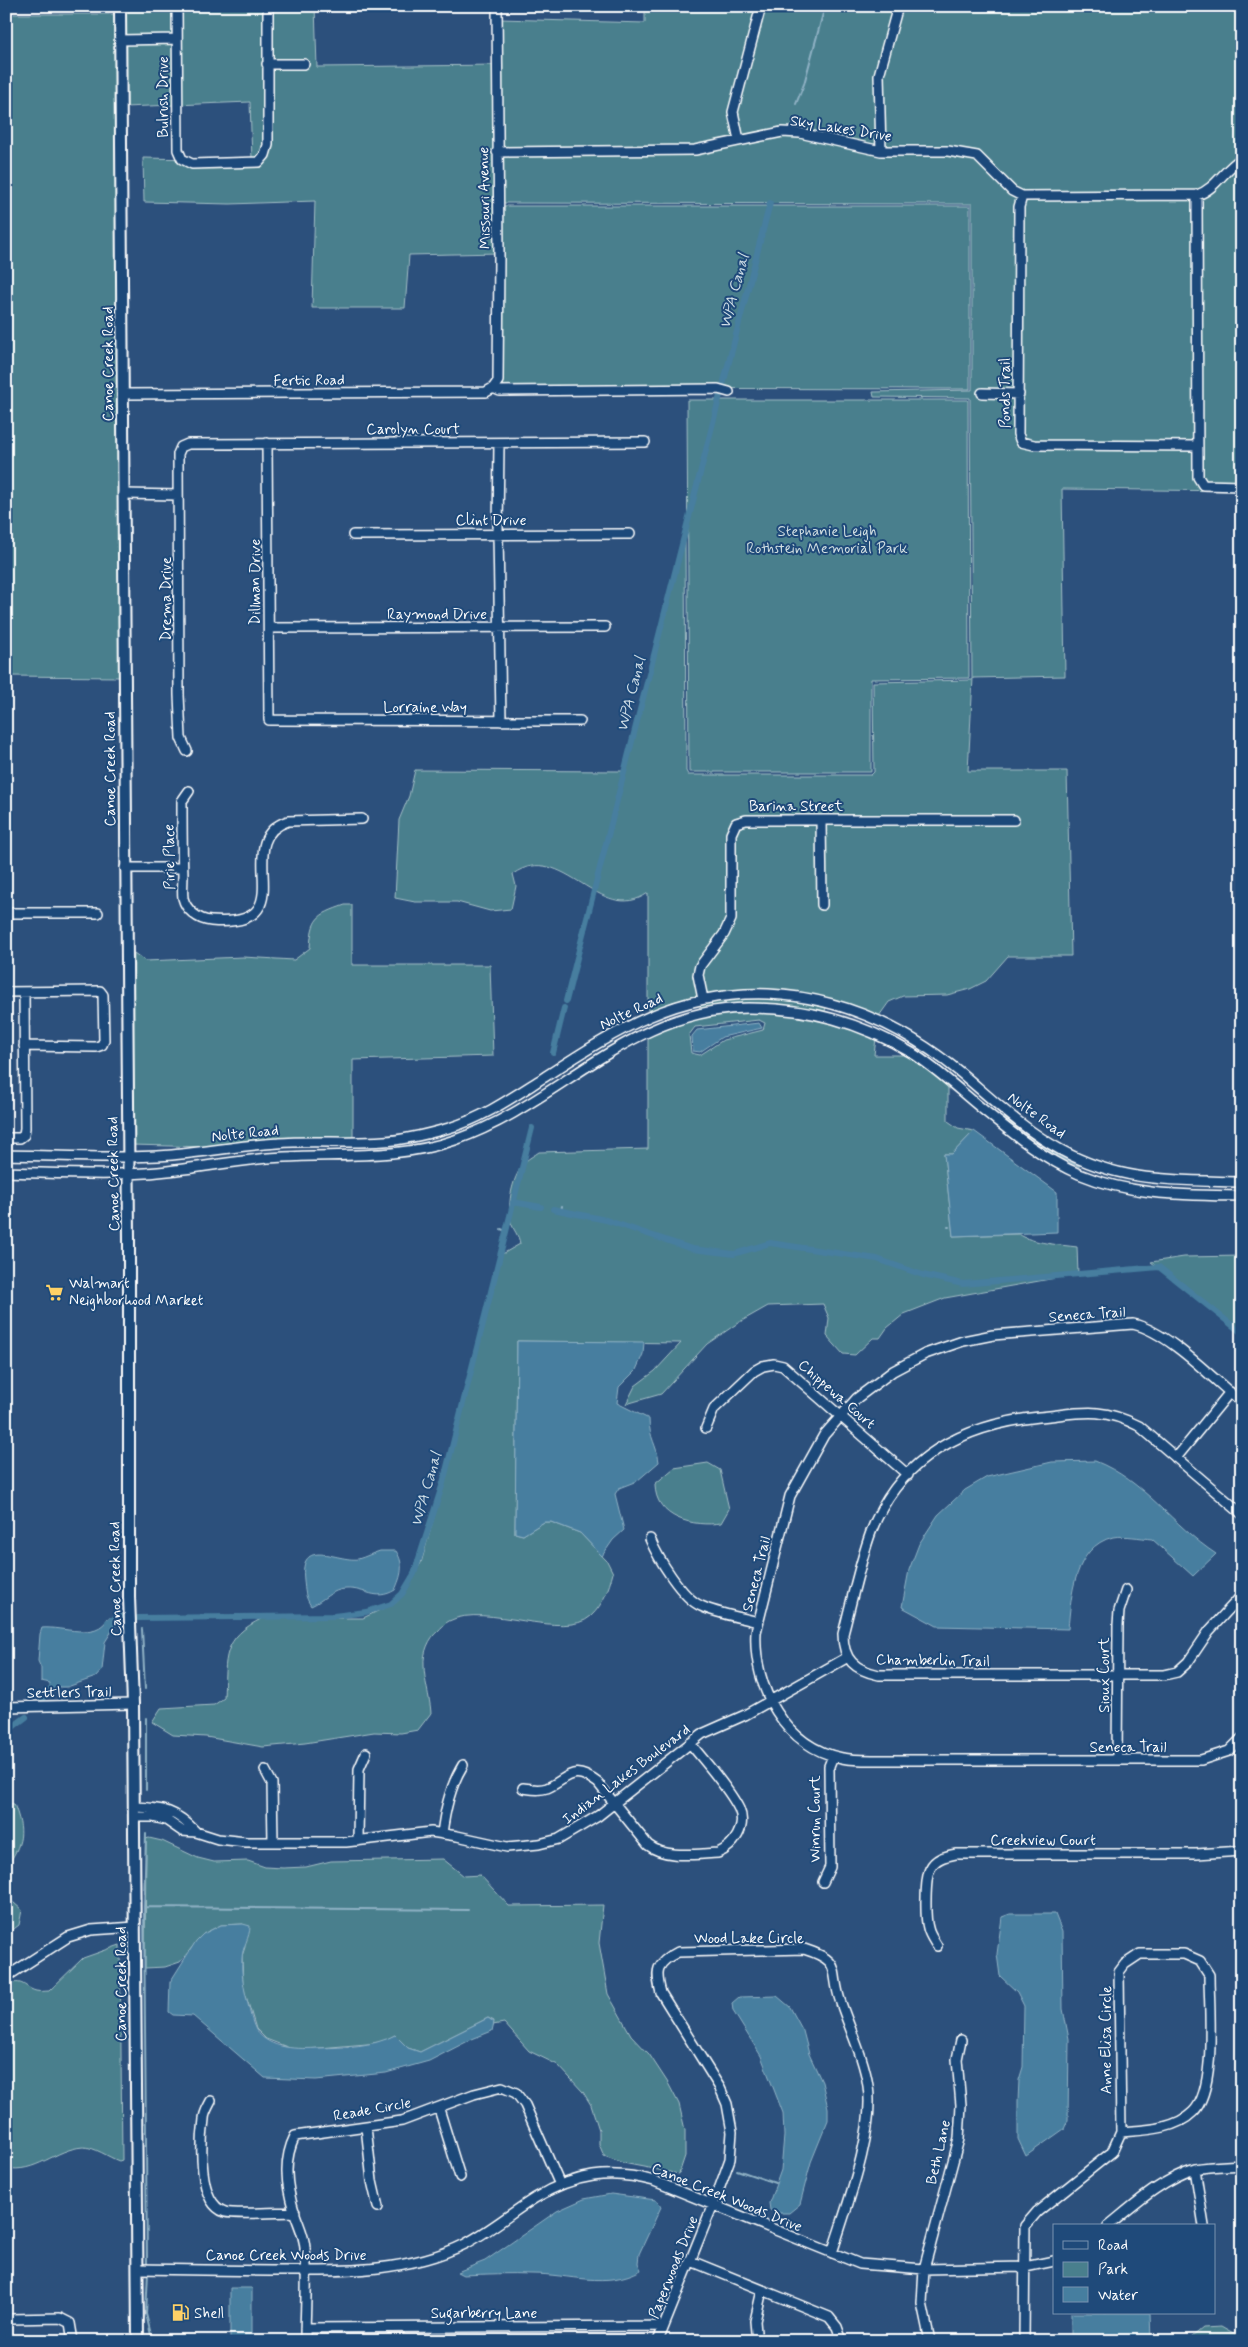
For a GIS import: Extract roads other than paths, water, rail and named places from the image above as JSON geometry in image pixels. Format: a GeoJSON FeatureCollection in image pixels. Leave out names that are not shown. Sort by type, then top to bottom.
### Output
{"type":"FeatureCollection","features":[{"type":"Feature","properties":{"kind":"main road","name":"Canoe Creek Road"},"geometry":{"type":"LineString","coordinates":[[120,6],[124,394],[130,1634],[133,1704],[138,2341]]}},
{"type":"Feature","properties":{"kind":"street","name":"Bulrush Drive"},"geometry":{"type":"LineString","coordinates":[[176,6],[178,150],[182,158],[192,164],[259,162],[265,155],[268,145],[268,6]]}},
{"type":"Feature","properties":{"kind":"street","name":"Missouri Avenue"},"geometry":{"type":"LineString","coordinates":[[493,388],[498,381],[497,6]]}},
{"type":"Feature","properties":{"kind":"street"},"geometry":{"type":"LineString","coordinates":[[739,140],[733,112],[761,6]]}},
{"type":"Feature","properties":{"kind":"street"},"geometry":{"type":"LineString","coordinates":[[881,151],[879,75],[898,6]]}},
{"type":"Feature","properties":{"kind":"street"},"geometry":{"type":"LineString","coordinates":[[120,40],[177,39]]}},
{"type":"Feature","properties":{"kind":"street"},"geometry":{"type":"LineString","coordinates":[[268,64],[304,64]]}},
{"type":"Feature","properties":{"kind":"street","name":"Sky Lakes Drive"},"geometry":{"type":"LineString","coordinates":[[497,152],[694,150],[782,132],[800,133],[881,151],[948,151],[977,156],[1012,191],[1022,196]]}},
{"type":"Feature","properties":{"kind":"street"},"geometry":{"type":"LineString","coordinates":[[1022,196],[1197,195],[1206,192],[1228,168],[1242,158]]}},
{"type":"Feature","properties":{"kind":"street"},"geometry":{"type":"LineString","coordinates":[[1197,195],[1198,477],[1203,485],[1242,486]]}},
{"type":"Feature","properties":{"kind":"street","name":"Ponds Trail"},"geometry":{"type":"LineString","coordinates":[[1022,196],[1019,207],[1018,394],[1018,434],[1021,442],[1034,445],[1198,446]]}},
{"type":"Feature","properties":{"kind":"street","name":"Fertic Road"},"geometry":{"type":"LineString","coordinates":[[124,394],[486,392],[493,388],[500,391],[718,389],[729,392]]}},
{"type":"Feature","properties":{"kind":"street"},"geometry":{"type":"LineString","coordinates":[[982,393],[1018,394]]}},
{"type":"Feature","properties":{"kind":"street","name":"Carolyn Court"},"geometry":{"type":"LineString","coordinates":[[181,447],[188,444],[267,443],[645,442]]}},
{"type":"Feature","properties":{"kind":"street","name":"Dillman Drive"},"geometry":{"type":"LineString","coordinates":[[267,443],[269,720]]}},
{"type":"Feature","properties":{"kind":"street"},"geometry":{"type":"LineString","coordinates":[[498,443],[501,722]]}},
{"type":"Feature","properties":{"kind":"street","name":"Drema Drive"},"geometry":{"type":"LineString","coordinates":[[181,447],[178,454],[180,729],[181,738],[187,751]]}},
{"type":"Feature","properties":{"kind":"street"},"geometry":{"type":"LineString","coordinates":[[123,494],[178,495]]}},
{"type":"Feature","properties":{"kind":"street","name":"Clint Drive"},"geometry":{"type":"LineString","coordinates":[[353,535],[630,534]]}},
{"type":"Feature","properties":{"kind":"street","name":"Raymond Drive"},"geometry":{"type":"LineString","coordinates":[[269,628],[605,627]]}},
{"type":"Feature","properties":{"kind":"street","name":"Lorraine Way"},"geometry":{"type":"LineString","coordinates":[[269,720],[580,722]]}},
{"type":"Feature","properties":{"kind":"street","name":"Pirie Place"},"geometry":{"type":"LineString","coordinates":[[189,791],[182,801],[183,897],[195,916],[209,921],[242,920],[255,914],[261,904],[263,893],[263,842],[268,833],[278,824],[288,821],[362,819]]}},
{"type":"Feature","properties":{"kind":"street","name":"Barina Street"},"geometry":{"type":"LineString","coordinates":[[703,999],[698,975],[700,966],[724,934],[731,919],[731,834],[734,825],[746,820],[1014,820]]}},
{"type":"Feature","properties":{"kind":"street"},"geometry":{"type":"LineString","coordinates":[[821,820],[822,904]]}},
{"type":"Feature","properties":{"kind":"street"},"geometry":{"type":"LineString","coordinates":[[125,868],[182,868]]}},
{"type":"Feature","properties":{"kind":"street"},"geometry":{"type":"LineString","coordinates":[[6,913],[98,913]]}},
{"type":"Feature","properties":{"kind":"street"},"geometry":{"type":"LineString","coordinates":[[6,992],[100,991],[103,995],[102,1045],[96,1047],[24,1046]]}},
{"type":"Feature","properties":{"kind":"street"},"geometry":{"type":"LineString","coordinates":[[6,1138],[20,1138],[24,1135],[24,992]]}},
{"type":"Feature","properties":{"kind":"street","name":"Nolte Road"},"geometry":{"type":"LineString","coordinates":[[6,1155],[128,1156],[173,1154],[280,1143],[386,1141],[411,1138],[453,1127],[480,1116],[620,1029],[658,1012],[703,999],[738,994],[770,994],[806,998],[844,1007],[884,1022],[921,1043],[1029,1130],[1062,1151],[1105,1169],[1143,1178],[1173,1182],[1242,1182]]}},
{"type":"Feature","properties":{"kind":"street"},"geometry":{"type":"LineString","coordinates":[[644,1033],[650,1024],[693,1009],[703,999]]}},
{"type":"Feature","properties":{"kind":"street","name":"Nolte Road"},"geometry":{"type":"LineString","coordinates":[[6,1172],[128,1174],[171,1171],[282,1157],[378,1155],[411,1151],[456,1140],[511,1114],[604,1055],[644,1033],[700,1014],[745,1008],[792,1009],[840,1019],[872,1032],[915,1055],[1042,1155],[1077,1173],[1112,1186],[1139,1192],[1170,1195],[1242,1196]]}},
{"type":"Feature","properties":{"kind":"street"},"geometry":{"type":"LineString","coordinates":[[537,1098],[540,1080]]}},
{"type":"Feature","properties":{"kind":"street"},"geometry":{"type":"LineString","coordinates":[[511,1114],[518,1094]]}},
{"type":"Feature","properties":{"kind":"street","name":"Seneca Trail"},"geometry":{"type":"LineString","coordinates":[[1242,1403],[1167,1340],[1144,1327],[1121,1323],[993,1335],[954,1344],[926,1354],[893,1371],[857,1398],[824,1435],[790,1496],[758,1622],[755,1648],[758,1665],[771,1701],[788,1728],[802,1741],[841,1758],[872,1760],[1201,1760],[1229,1751],[1242,1738]]}},
{"type":"Feature","properties":{"kind":"street","name":"Chippewa Court"},"geometry":{"type":"LineString","coordinates":[[706,1428],[714,1410],[754,1371],[763,1366],[774,1364],[784,1366],[791,1370],[908,1475]]}},
{"type":"Feature","properties":{"kind":"street"},"geometry":{"type":"LineString","coordinates":[[1176,1458],[1230,1392]]}},
{"type":"Feature","properties":{"kind":"street"},"geometry":{"type":"LineString","coordinates":[[848,1657],[845,1651],[843,1634],[860,1566],[881,1510],[894,1489],[936,1450],[961,1435],[984,1426],[1011,1420],[1086,1412],[1105,1412],[1121,1417],[1138,1426],[1242,1514]]}},
{"type":"Feature","properties":{"kind":"street"},"geometry":{"type":"LineString","coordinates":[[650,1539],[656,1553],[690,1599],[702,1607],[758,1622]]}},
{"type":"Feature","properties":{"kind":"street","name":"Sioux Court"},"geometry":{"type":"LineString","coordinates":[[1117,1760],[1119,1611],[1126,1590]]}},
{"type":"Feature","properties":{"kind":"street","name":"Chamberlin Trail"},"geometry":{"type":"LineString","coordinates":[[848,1657],[862,1671],[879,1675],[1164,1675],[1177,1672],[1188,1662],[1209,1631],[1242,1595]]}},
{"type":"Feature","properties":{"kind":"street","name":"Indian Lakes Boulevard"},"geometry":{"type":"LineString","coordinates":[[134,1812],[166,1820],[182,1831],[196,1832],[218,1839],[273,1842],[358,1841],[430,1832],[507,1847],[539,1844],[559,1839],[575,1831],[702,1734],[771,1701],[848,1657]]}},
{"type":"Feature","properties":{"kind":"street","name":"Settlers Trail"},"geometry":{"type":"LineString","coordinates":[[6,1707],[133,1704]]}},
{"type":"Feature","properties":{"kind":"street"},"geometry":{"type":"LineString","coordinates":[[523,1788],[540,1790],[548,1788],[564,1777],[580,1774],[590,1777],[598,1783],[648,1845],[657,1852],[666,1854],[708,1853],[724,1850],[736,1839],[741,1826],[739,1808],[690,1743]]}},
{"type":"Feature","properties":{"kind":"street"},"geometry":{"type":"LineString","coordinates":[[358,1841],[359,1769],[366,1753]]}},
{"type":"Feature","properties":{"kind":"street","name":"Winrun Court"},"geometry":{"type":"LineString","coordinates":[[823,1882],[830,1867],[829,1766],[833,1756]]}},
{"type":"Feature","properties":{"kind":"street"},"geometry":{"type":"LineString","coordinates":[[442,1834],[445,1806],[456,1777],[463,1765]]}},
{"type":"Feature","properties":{"kind":"street"},"geometry":{"type":"LineString","coordinates":[[265,1770],[272,1783],[273,1842]]}},
{"type":"Feature","properties":{"kind":"street","name":"Creekview Court"},"geometry":{"type":"LineString","coordinates":[[937,1946],[927,1928],[927,1879],[930,1868],[936,1860],[945,1856],[956,1854],[1196,1854],[1242,1851]]}},
{"type":"Feature","properties":{"kind":"street"},"geometry":{"type":"LineString","coordinates":[[6,1977],[68,1937],[91,1930],[135,1927]]}},
{"type":"Feature","properties":{"kind":"street","name":"Wood Lake Circle"},"geometry":{"type":"LineString","coordinates":[[714,2204],[730,2159],[732,2132],[730,2117],[720,2088],[661,1993],[655,1962],[678,1952],[804,1949],[824,1956],[834,1968],[837,1993],[866,2073],[869,2095],[866,2136],[832,2253]]}},
{"type":"Feature","properties":{"kind":"street","name":"Anne Elisa Circle"},"geometry":{"type":"LineString","coordinates":[[1024,2341],[1025,2226],[1037,2212],[1112,2152],[1120,2132],[1120,1972],[1126,1964],[1140,1954],[1184,1954],[1200,1961],[1209,1975],[1209,2077],[1204,2096],[1193,2112],[1174,2123],[1151,2130],[1120,2132]]}},
{"type":"Feature","properties":{"kind":"street","name":"Beth Lane"},"geometry":{"type":"LineString","coordinates":[[930,2341],[922,2303],[924,2269],[958,2139],[962,2105],[957,2059],[962,2040]]}},
{"type":"Feature","properties":{"kind":"street","name":"Reade Circle"},"geometry":{"type":"LineString","coordinates":[[305,2341],[305,2246],[302,2228],[288,2189],[286,2161],[295,2136],[402,2121],[490,2089],[502,2087],[516,2093],[525,2105],[560,2185]]}},
{"type":"Feature","properties":{"kind":"street"},"geometry":{"type":"LineString","coordinates":[[211,2101],[204,2117],[203,2172],[206,2191],[215,2205],[225,2212],[295,2212]]}},
{"type":"Feature","properties":{"kind":"street"},"geometry":{"type":"LineString","coordinates":[[439,2109],[460,2177]]}},
{"type":"Feature","properties":{"kind":"street"},"geometry":{"type":"LineString","coordinates":[[366,2127],[372,2181],[378,2207]]}},
{"type":"Feature","properties":{"kind":"street"},"geometry":{"type":"LineString","coordinates":[[1110,2224],[1150,2192],[1195,2169],[1242,2165]]}},
{"type":"Feature","properties":{"kind":"street"},"geometry":{"type":"LineString","coordinates":[[1195,2169],[1204,2224]]}},
{"type":"Feature","properties":{"kind":"street","name":"Canoe Creek Woods Drive"},"geometry":{"type":"LineString","coordinates":[[138,2269],[359,2271],[430,2258],[472,2240],[535,2198],[560,2185],[598,2174],[631,2174],[714,2204],[860,2264],[924,2269],[1025,2267],[1053,2262]]}},
{"type":"Feature","properties":{"kind":"street","name":"Paperwoods Drive"},"geometry":{"type":"LineString","coordinates":[[658,2341],[714,2204]]}},
{"type":"Feature","properties":{"kind":"street"},"geometry":{"type":"LineString","coordinates":[[691,2261],[829,2317],[838,2326],[842,2341]]}},
{"type":"Feature","properties":{"kind":"street"},"geometry":{"type":"LineString","coordinates":[[756,2332],[755,2321],[762,2290]]}},
{"type":"Feature","properties":{"kind":"street"},"geometry":{"type":"LineString","coordinates":[[6,2321],[10,2319],[60,2318],[70,2323],[73,2329],[73,2341]]}},
{"type":"Feature","properties":{"kind":"street","name":"Sugarberry Lane"},"geometry":{"type":"LineString","coordinates":[[305,2328],[664,2326]]}},
{"type":"Feature","properties":{"kind":"water"},"geometry":{"type":"Polygon","coordinates":[[[759,1023],[762,1028],[722,1037],[700,1052],[693,1051],[692,1036],[697,1030],[759,1023]]]}},
{"type":"Feature","properties":{"kind":"water"},"geometry":{"type":"Polygon","coordinates":[[[974,1131],[1057,1192],[1057,1232],[953,1236],[944,1154],[952,1154],[974,1131]]]}},
{"type":"Feature","properties":{"kind":"water"},"geometry":{"type":"Polygon","coordinates":[[[517,1341],[644,1342],[643,1354],[636,1370],[619,1387],[617,1403],[649,1419],[650,1431],[659,1462],[637,1481],[619,1488],[615,1494],[624,1530],[613,1540],[602,1556],[580,1533],[551,1522],[544,1522],[523,1535],[515,1533],[517,1341]]]}},
{"type":"Feature","properties":{"kind":"water"},"geometry":{"type":"Polygon","coordinates":[[[1095,1461],[1113,1469],[1129,1480],[1200,1543],[1216,1554],[1193,1576],[1152,1539],[1117,1536],[1100,1542],[1082,1562],[1077,1574],[1073,1588],[1068,1629],[937,1626],[902,1607],[909,1570],[919,1544],[938,1515],[965,1490],[987,1477],[1052,1462],[1095,1461]]]}},
{"type":"Feature","properties":{"kind":"water"},"geometry":{"type":"Polygon","coordinates":[[[380,1551],[396,1551],[399,1556],[401,1570],[395,1590],[382,1595],[376,1595],[346,1589],[332,1593],[311,1606],[306,1597],[304,1580],[304,1567],[307,1559],[313,1555],[321,1554],[358,1559],[380,1551]]]}},
{"type":"Feature","properties":{"kind":"water"},"geometry":{"type":"Polygon","coordinates":[[[108,1618],[120,1618],[105,1642],[102,1670],[96,1677],[67,1687],[50,1687],[50,1683],[41,1681],[41,1668],[38,1661],[42,1628],[88,1631],[103,1625],[108,1618]]]}},
{"type":"Feature","properties":{"kind":"water"},"geometry":{"type":"Polygon","coordinates":[[[1010,1914],[1055,1914],[1062,1932],[1063,2009],[1069,2039],[1068,2120],[1064,2129],[1026,2156],[1018,2139],[1019,2080],[1023,2067],[1024,2006],[1017,1992],[1000,1976],[997,1954],[1002,1917],[1010,1914]]]}},
{"type":"Feature","properties":{"kind":"water"},"geometry":{"type":"Polygon","coordinates":[[[243,1924],[250,1926],[242,1955],[242,1976],[251,2017],[256,2030],[262,2037],[277,2045],[303,2048],[348,2047],[377,2042],[395,2035],[408,2048],[420,2052],[488,2018],[494,2022],[492,2031],[429,2061],[386,2073],[316,2080],[265,2078],[193,2016],[173,2015],[169,2012],[170,1982],[196,1941],[203,1934],[221,1925],[243,1924]]]}},
{"type":"Feature","properties":{"kind":"water"},"geometry":{"type":"Polygon","coordinates":[[[777,1996],[790,2007],[803,2031],[809,2054],[822,2082],[828,2108],[828,2120],[811,2162],[800,2204],[789,2213],[777,2213],[770,2210],[769,2203],[781,2170],[784,2136],[783,2113],[761,2056],[733,2011],[732,2003],[739,1997],[777,1996]]]}},
{"type":"Feature","properties":{"kind":"water"},"geometry":{"type":"Polygon","coordinates":[[[611,2194],[656,2200],[661,2207],[639,2254],[638,2263],[641,2270],[628,2276],[601,2280],[532,2274],[463,2275],[457,2272],[485,2261],[557,2211],[584,2199],[611,2194]]]}},
{"type":"Feature","properties":{"kind":"water"},"geometry":{"type":"Polygon","coordinates":[[[230,2288],[252,2288],[252,2341],[230,2341],[230,2288]]]}},
{"type":"Feature","properties":{"kind":"water"},"geometry":{"type":"Polygon","coordinates":[[[1071,2314],[1150,2314],[1151,2341],[1071,2341],[1071,2314]]]}},
{"type":"Feature","properties":{"kind":"waterway"},"geometry":{"type":"LineString","coordinates":[[796,104],[804,84],[825,6]]}},
{"type":"Feature","properties":{"kind":"waterway","name":"WPA Canal"},"geometry":{"type":"LineString","coordinates":[[723,385],[770,203]]}},
{"type":"Feature","properties":{"kind":"waterway","name":"WPA Canal"},"geometry":{"type":"LineString","coordinates":[[566,1001],[720,395]]}},
{"type":"Feature","properties":{"kind":"waterway","name":"WPA Canal"},"geometry":{"type":"LineString","coordinates":[[553,1053],[564,1008]]}},
{"type":"Feature","properties":{"kind":"waterway"},"geometry":{"type":"LineString","coordinates":[[1004,1118],[1049,1151],[1079,1166]]}},
{"type":"Feature","properties":{"kind":"waterway","name":"WPA Canal"},"geometry":{"type":"LineString","coordinates":[[138,1618],[334,1616],[366,1612],[391,1604],[402,1594],[414,1574],[443,1483],[532,1128]]}},
{"type":"Feature","properties":{"kind":"waterway"},"geometry":{"type":"LineString","coordinates":[[513,1202],[541,1207]]}},
{"type":"Feature","properties":{"kind":"waterway"},"geometry":{"type":"LineString","coordinates":[[561,1211],[562,1206]]}},
{"type":"Feature","properties":{"kind":"waterway"},"geometry":{"type":"LineString","coordinates":[[553,1209],[606,1220],[692,1249],[734,1254],[770,1243],[877,1259],[923,1275],[963,1284],[1159,1267],[1242,1333]]}},
{"type":"Feature","properties":{"kind":"waterway","name":"WPA Canal"},"geometry":{"type":"LineString","coordinates":[[501,1229],[506,1231]]}},
{"type":"Feature","properties":{"kind":"waterway","name":"WPA Canal"},"geometry":{"type":"LineString","coordinates":[[108,1622],[120,1616]]}},
{"type":"Feature","properties":{"kind":"waterway"},"geometry":{"type":"LineString","coordinates":[[142,1629],[145,1689]]}},
{"type":"Feature","properties":{"kind":"waterway","name":"WPA Canal"},"geometry":{"type":"LineString","coordinates":[[42,1699],[57,1681]]}},
{"type":"Feature","properties":{"kind":"waterway","name":"WPA Canal"},"geometry":{"type":"LineString","coordinates":[[6,1732],[26,1717]]}},
{"type":"Feature","properties":{"kind":"waterway"},"geometry":{"type":"LineString","coordinates":[[146,1718],[146,1790]]}},
{"type":"Feature","properties":{"kind":"waterway"},"geometry":{"type":"LineString","coordinates":[[146,1834],[144,1907],[468,1910]]}},
{"type":"Feature","properties":{"kind":"waterway"},"geometry":{"type":"LineString","coordinates":[[144,1907],[147,2265]]}},
{"type":"Feature","properties":{"kind":"waterway"},"geometry":{"type":"LineString","coordinates":[[737,2170],[775,2183]]}},
{"type":"Feature","properties":{"kind":"waterway"},"geometry":{"type":"LineString","coordinates":[[148,2272],[146,2314],[152,2339]]}},
{"type":"Feature","properties":{"kind":"place","name":"Walmart Neighborhood Market"},"geometry":{"type":"Point","coordinates":[55,1292]}},
{"type":"Feature","properties":{"kind":"place","name":"Shell"},"geometry":{"type":"Point","coordinates":[180,2313]}},
{"type":"Feature","properties":{"kind":"park label","name":"Stephanie Leigh Rothstein Memorial Park"},"geometry":{"type":"Point","coordinates":[827,540]}}]}
